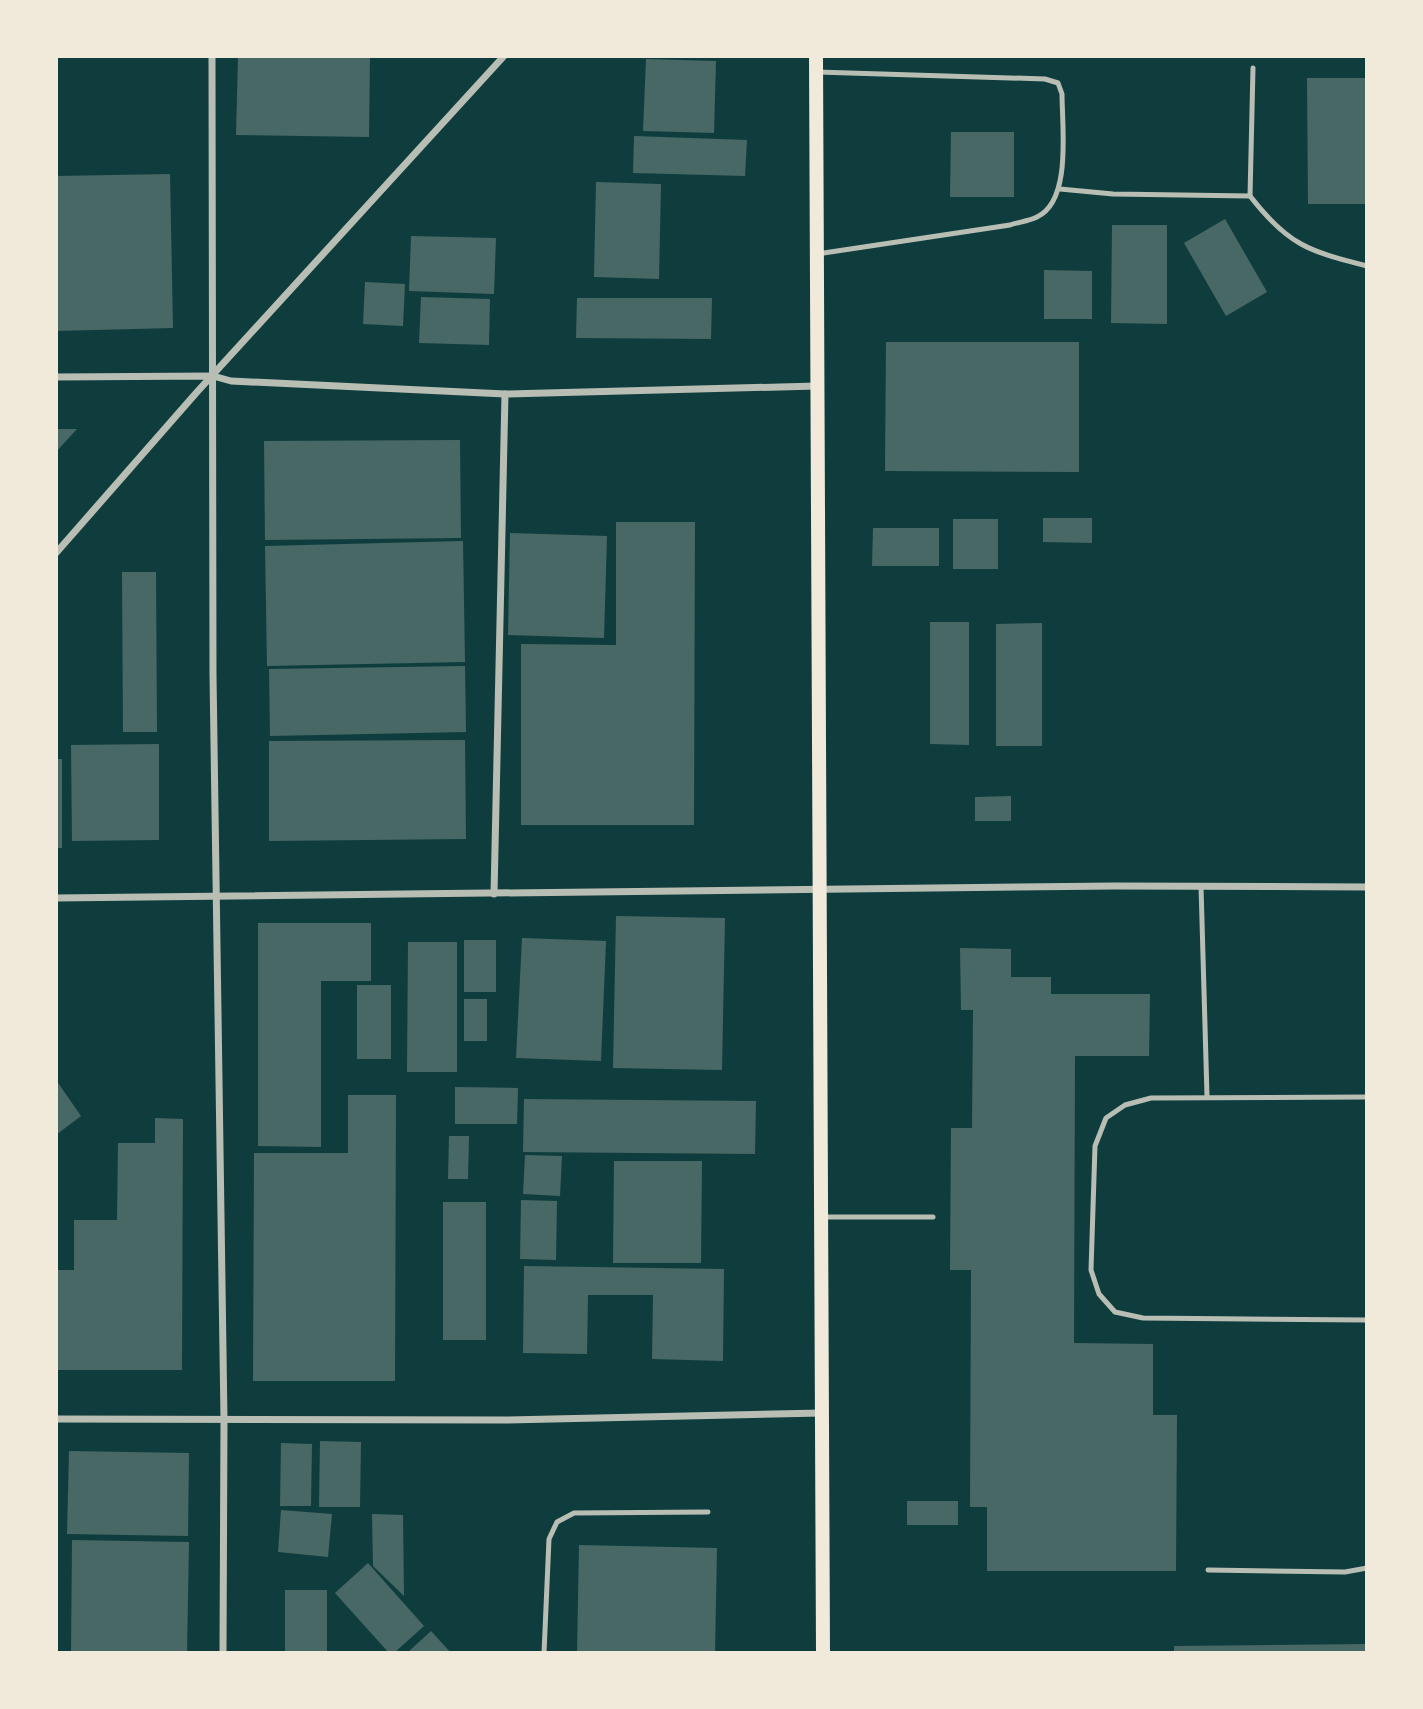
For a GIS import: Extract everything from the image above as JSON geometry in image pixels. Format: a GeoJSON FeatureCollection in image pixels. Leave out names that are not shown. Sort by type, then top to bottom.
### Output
{"type":"FeatureCollection","features":[{"type":"Feature","properties":{"kind":"main road"},"geometry":{"type":"LineString","coordinates":[[816,56],[823,1653]]}},
{"type":"Feature","properties":{"kind":"street"},"geometry":{"type":"LineString","coordinates":[[212,56],[213,675],[224,1419],[223,1653]]}},
{"type":"Feature","properties":{"kind":"street"},"geometry":{"type":"LineString","coordinates":[[56,553],[504,56]]}},
{"type":"Feature","properties":{"kind":"street"},"geometry":{"type":"LineString","coordinates":[[56,377],[213,376],[231,382],[505,394],[818,386]]}},
{"type":"Feature","properties":{"kind":"street"},"geometry":{"type":"LineString","coordinates":[[494,894],[505,394]]}},
{"type":"Feature","properties":{"kind":"street"},"geometry":{"type":"LineString","coordinates":[[56,898],[1201,886],[1367,887]]}},
{"type":"Feature","properties":{"kind":"street"},"geometry":{"type":"LineString","coordinates":[[56,1419],[506,1420],[822,1413]]}},
{"type":"Feature","properties":{"kind":"lane"},"geometry":{"type":"LineString","coordinates":[[1253,68],[1250,196],[1288,239],[1319,252],[1367,266]]}},
{"type":"Feature","properties":{"kind":"lane"},"geometry":{"type":"LineString","coordinates":[[817,72],[1045,79],[1058,83],[1062,94],[1060,188],[1052,205],[1038,217],[1010,225],[817,254]]}},
{"type":"Feature","properties":{"kind":"lane"},"geometry":{"type":"LineString","coordinates":[[1060,188],[1113,194],[1250,196]]}},
{"type":"Feature","properties":{"kind":"lane"},"geometry":{"type":"LineString","coordinates":[[1201,886],[1207,1096]]}},
{"type":"Feature","properties":{"kind":"lane"},"geometry":{"type":"LineString","coordinates":[[1367,1097],[1207,1096],[1151,1098],[1125,1105],[1105,1118],[1095,1146],[1091,1270],[1099,1294],[1115,1312],[1143,1318],[1367,1320]]}},
{"type":"Feature","properties":{"kind":"lane"},"geometry":{"type":"LineString","coordinates":[[821,1217],[933,1217]]}},
{"type":"Feature","properties":{"kind":"lane"},"geometry":{"type":"LineString","coordinates":[[544,1653],[549,1539],[557,1522],[574,1513],[708,1512]]}},
{"type":"Feature","properties":{"kind":"lane"},"geometry":{"type":"LineString","coordinates":[[1208,1570],[1345,1572],[1367,1568]]}},
{"type":"Feature","properties":{"kind":"building"},"geometry":{"type":"Polygon","coordinates":[[[238,56],[370,56],[369,137],[236,135],[238,56]]]}},
{"type":"Feature","properties":{"kind":"building"},"geometry":{"type":"Polygon","coordinates":[[[646,59],[716,61],[714,133],[643,131],[646,59]]]}},
{"type":"Feature","properties":{"kind":"building"},"geometry":{"type":"Polygon","coordinates":[[[1307,78],[1365,78],[1365,204],[1308,204],[1307,78]]]}},
{"type":"Feature","properties":{"kind":"building"},"geometry":{"type":"Polygon","coordinates":[[[951,132],[1014,132],[1014,197],[950,197],[951,132]]]}},
{"type":"Feature","properties":{"kind":"building"},"geometry":{"type":"Polygon","coordinates":[[[634,136],[747,140],[745,176],[633,173],[634,136]]]}},
{"type":"Feature","properties":{"kind":"building"},"geometry":{"type":"Polygon","coordinates":[[[170,174],[173,328],[56,331],[56,176],[170,174]]]}},
{"type":"Feature","properties":{"kind":"building"},"geometry":{"type":"Polygon","coordinates":[[[596,182],[661,184],[659,279],[594,277],[596,182]]]}},
{"type":"Feature","properties":{"kind":"building"},"geometry":{"type":"Polygon","coordinates":[[[1225,219],[1267,292],[1226,316],[1184,243],[1225,219]]]}},
{"type":"Feature","properties":{"kind":"building"},"geometry":{"type":"Polygon","coordinates":[[[1112,225],[1167,225],[1167,324],[1111,323],[1112,225]]]}},
{"type":"Feature","properties":{"kind":"building"},"geometry":{"type":"Polygon","coordinates":[[[411,236],[496,238],[494,294],[409,291],[411,236]]]}},
{"type":"Feature","properties":{"kind":"building"},"geometry":{"type":"Polygon","coordinates":[[[1044,270],[1092,271],[1092,319],[1044,319],[1044,270]]]}},
{"type":"Feature","properties":{"kind":"building"},"geometry":{"type":"Polygon","coordinates":[[[365,282],[405,284],[403,326],[363,324],[365,282]]]}},
{"type":"Feature","properties":{"kind":"building"},"geometry":{"type":"Polygon","coordinates":[[[421,297],[490,299],[489,345],[419,343],[421,297]]]}},
{"type":"Feature","properties":{"kind":"building"},"geometry":{"type":"Polygon","coordinates":[[[577,298],[712,298],[711,339],[576,338],[577,298]]]}},
{"type":"Feature","properties":{"kind":"building"},"geometry":{"type":"Polygon","coordinates":[[[886,342],[1079,342],[1079,472],[885,471],[886,342]]]}},
{"type":"Feature","properties":{"kind":"building"},"geometry":{"type":"Polygon","coordinates":[[[56,429],[77,429],[56,452],[56,429]]]}},
{"type":"Feature","properties":{"kind":"building"},"geometry":{"type":"Polygon","coordinates":[[[460,440],[461,538],[265,540],[264,441],[460,440]]]}},
{"type":"Feature","properties":{"kind":"building"},"geometry":{"type":"Polygon","coordinates":[[[1043,518],[1092,518],[1092,543],[1043,542],[1043,518]]]}},
{"type":"Feature","properties":{"kind":"building"},"geometry":{"type":"Polygon","coordinates":[[[953,519],[998,519],[998,569],[953,569],[953,519]]]}},
{"type":"Feature","properties":{"kind":"building"},"geometry":{"type":"Polygon","coordinates":[[[616,522],[695,522],[694,825],[521,825],[521,644],[616,645],[616,522]]]}},
{"type":"Feature","properties":{"kind":"building"},"geometry":{"type":"Polygon","coordinates":[[[873,528],[939,528],[939,566],[872,566],[873,528]]]}},
{"type":"Feature","properties":{"kind":"building"},"geometry":{"type":"Polygon","coordinates":[[[510,533],[607,536],[604,638],[508,635],[510,533]]]}},
{"type":"Feature","properties":{"kind":"building"},"geometry":{"type":"Polygon","coordinates":[[[463,541],[465,662],[267,666],[265,546],[463,541]]]}},
{"type":"Feature","properties":{"kind":"building"},"geometry":{"type":"Polygon","coordinates":[[[122,572],[156,572],[157,732],[123,732],[122,572]]]}},
{"type":"Feature","properties":{"kind":"building"},"geometry":{"type":"Polygon","coordinates":[[[930,622],[969,622],[969,745],[930,744],[930,622]]]}},
{"type":"Feature","properties":{"kind":"building"},"geometry":{"type":"Polygon","coordinates":[[[1042,623],[1042,746],[996,746],[996,624],[1042,623]]]}},
{"type":"Feature","properties":{"kind":"building"},"geometry":{"type":"Polygon","coordinates":[[[465,666],[466,732],[270,736],[269,669],[465,666]]]}},
{"type":"Feature","properties":{"kind":"building"},"geometry":{"type":"Polygon","coordinates":[[[465,740],[466,839],[269,841],[269,741],[465,740]]]}},
{"type":"Feature","properties":{"kind":"building"},"geometry":{"type":"Polygon","coordinates":[[[159,744],[159,840],[72,841],[71,745],[159,744]]]}},
{"type":"Feature","properties":{"kind":"building"},"geometry":{"type":"Polygon","coordinates":[[[56,759],[62,759],[62,848],[56,848],[56,759]]]}},
{"type":"Feature","properties":{"kind":"building"},"geometry":{"type":"Polygon","coordinates":[[[1011,796],[1011,821],[975,821],[975,797],[1011,796]]]}},
{"type":"Feature","properties":{"kind":"building"},"geometry":{"type":"Polygon","coordinates":[[[616,916],[725,918],[722,1070],[613,1068],[616,916]]]}},
{"type":"Feature","properties":{"kind":"building"},"geometry":{"type":"Polygon","coordinates":[[[258,923],[371,923],[371,981],[321,981],[321,1147],[258,1146],[258,923]]]}},
{"type":"Feature","properties":{"kind":"building"},"geometry":{"type":"Polygon","coordinates":[[[522,938],[606,941],[601,1061],[516,1058],[522,938]]]}},
{"type":"Feature","properties":{"kind":"building"},"geometry":{"type":"Polygon","coordinates":[[[464,940],[496,940],[496,992],[464,992],[464,940]]]}},
{"type":"Feature","properties":{"kind":"building"},"geometry":{"type":"Polygon","coordinates":[[[408,942],[457,942],[457,1072],[407,1072],[408,942]]]}},
{"type":"Feature","properties":{"kind":"building"},"geometry":{"type":"Polygon","coordinates":[[[960,948],[1011,949],[1011,977],[1051,977],[1051,994],[1150,994],[1149,1056],[1075,1056],[1074,1343],[1153,1344],[1153,1415],[1177,1415],[1176,1571],[987,1571],[987,1507],[970,1507],[971,1270],[950,1270],[951,1128],[972,1128],[973,1010],[961,1010],[960,948]]]}},
{"type":"Feature","properties":{"kind":"building"},"geometry":{"type":"Polygon","coordinates":[[[357,985],[391,985],[391,1059],[357,1059],[357,985]]]}},
{"type":"Feature","properties":{"kind":"building"},"geometry":{"type":"Polygon","coordinates":[[[464,999],[487,999],[487,1041],[464,1041],[464,999]]]}},
{"type":"Feature","properties":{"kind":"building"},"geometry":{"type":"Polygon","coordinates":[[[56,1080],[81,1116],[56,1135],[56,1080]]]}},
{"type":"Feature","properties":{"kind":"building"},"geometry":{"type":"Polygon","coordinates":[[[455,1087],[518,1088],[517,1124],[455,1124],[455,1087]]]}},
{"type":"Feature","properties":{"kind":"building"},"geometry":{"type":"Polygon","coordinates":[[[348,1095],[396,1095],[395,1381],[253,1381],[254,1153],[348,1153],[348,1095]]]}},
{"type":"Feature","properties":{"kind":"building"},"geometry":{"type":"Polygon","coordinates":[[[524,1099],[756,1101],[755,1154],[523,1152],[524,1099]]]}},
{"type":"Feature","properties":{"kind":"building"},"geometry":{"type":"Polygon","coordinates":[[[155,1118],[183,1119],[182,1370],[56,1370],[56,1270],[74,1270],[74,1220],[117,1220],[118,1143],[155,1143],[155,1118]]]}},
{"type":"Feature","properties":{"kind":"building"},"geometry":{"type":"Polygon","coordinates":[[[449,1136],[469,1136],[468,1179],[448,1179],[449,1136]]]}},
{"type":"Feature","properties":{"kind":"building"},"geometry":{"type":"Polygon","coordinates":[[[525,1155],[562,1156],[560,1196],[523,1194],[525,1155]]]}},
{"type":"Feature","properties":{"kind":"building"},"geometry":{"type":"Polygon","coordinates":[[[614,1161],[702,1161],[701,1263],[613,1263],[614,1161]]]}},
{"type":"Feature","properties":{"kind":"building"},"geometry":{"type":"Polygon","coordinates":[[[521,1200],[557,1201],[556,1260],[520,1259],[521,1200]]]}},
{"type":"Feature","properties":{"kind":"building"},"geometry":{"type":"Polygon","coordinates":[[[443,1202],[486,1202],[486,1340],[443,1340],[443,1202]]]}},
{"type":"Feature","properties":{"kind":"building"},"geometry":{"type":"Polygon","coordinates":[[[524,1266],[724,1269],[723,1361],[652,1359],[653,1295],[588,1295],[587,1354],[523,1353],[524,1266]]]}},
{"type":"Feature","properties":{"kind":"building"},"geometry":{"type":"Polygon","coordinates":[[[320,1441],[361,1442],[360,1507],[319,1507],[320,1441]]]}},
{"type":"Feature","properties":{"kind":"building"},"geometry":{"type":"Polygon","coordinates":[[[281,1443],[312,1444],[311,1506],[280,1506],[281,1443]]]}},
{"type":"Feature","properties":{"kind":"building"},"geometry":{"type":"Polygon","coordinates":[[[69,1451],[189,1453],[188,1536],[67,1534],[69,1451]]]}},
{"type":"Feature","properties":{"kind":"building"},"geometry":{"type":"Polygon","coordinates":[[[907,1501],[958,1501],[958,1525],[907,1525],[907,1501]]]}},
{"type":"Feature","properties":{"kind":"building"},"geometry":{"type":"Polygon","coordinates":[[[281,1510],[332,1514],[328,1557],[278,1552],[281,1510]]]}},
{"type":"Feature","properties":{"kind":"building"},"geometry":{"type":"Polygon","coordinates":[[[372,1514],[403,1515],[404,1596],[373,1566],[372,1514]]]}},
{"type":"Feature","properties":{"kind":"building"},"geometry":{"type":"Polygon","coordinates":[[[72,1540],[189,1542],[187,1653],[71,1652],[72,1540]]]}},
{"type":"Feature","properties":{"kind":"building"},"geometry":{"type":"Polygon","coordinates":[[[579,1545],[717,1548],[715,1653],[577,1653],[579,1545]]]}},
{"type":"Feature","properties":{"kind":"building"},"geometry":{"type":"Polygon","coordinates":[[[368,1563],[424,1626],[394,1653],[389,1653],[335,1593],[368,1563]]]}},
{"type":"Feature","properties":{"kind":"building"},"geometry":{"type":"Polygon","coordinates":[[[285,1590],[327,1590],[327,1653],[285,1653],[285,1590]]]}},
{"type":"Feature","properties":{"kind":"building"},"geometry":{"type":"Polygon","coordinates":[[[431,1631],[451,1653],[407,1653],[431,1631]]]}},
{"type":"Feature","properties":{"kind":"building"},"geometry":{"type":"Polygon","coordinates":[[[1367,1644],[1367,1653],[1174,1653],[1174,1646],[1367,1644]]]}}]}
